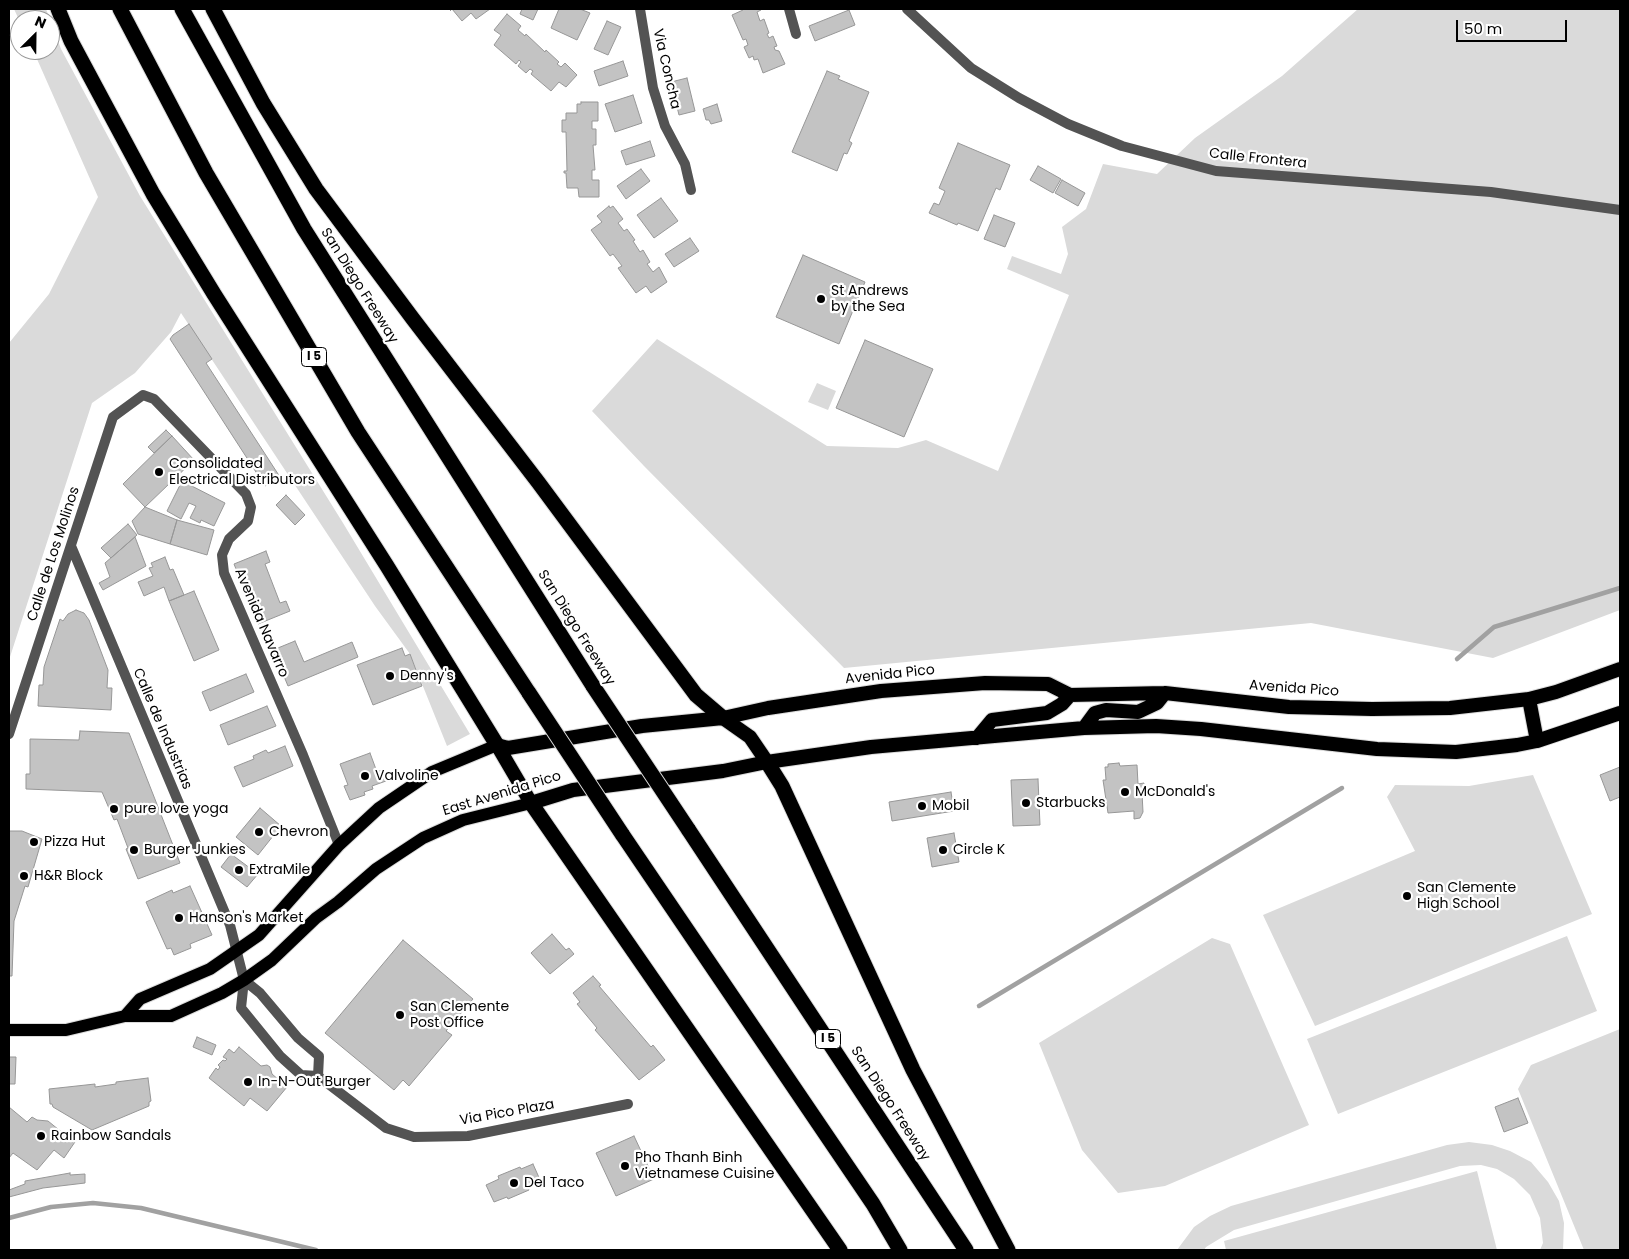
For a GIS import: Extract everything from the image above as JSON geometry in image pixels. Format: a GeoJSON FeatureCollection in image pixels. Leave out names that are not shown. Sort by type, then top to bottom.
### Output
{"type":"FeatureCollection","features":[{"type":"Feature","properties":{"kind":"highway"},"geometry":{"type":"LineString","coordinates":[[58,9],[71,41],[153,194],[214,294],[388,566],[531,803],[840,1250]]}},
{"type":"Feature","properties":{"kind":"highway","name":"I 5"},"geometry":{"type":"LineString","coordinates":[[120,9],[206,173],[358,432],[622,834],[873,1204],[900,1250]]}},
{"type":"Feature","properties":{"kind":"highway","name":"San Diego Freeway"},"geometry":{"type":"LineString","coordinates":[[182,9],[304,229],[593,686],[966,1250]]}},
{"type":"Feature","properties":{"kind":"highway"},"geometry":{"type":"LineString","coordinates":[[213,9],[263,103],[316,189],[538,482],[696,695],[723,718],[750,737],[767,762],[782,786],[912,1070],[1008,1250]]}},
{"type":"Feature","properties":{"kind":"highway","name":"Avenida Pico"},"geometry":{"type":"LineString","coordinates":[[497,746],[508,748],[642,726],[723,718],[768,708],[881,691],[985,683],[1048,684],[1070,695],[1165,693],[1289,707],[1450,708],[1529,699],[1556,692],[1620,669]]}},
{"type":"Feature","properties":{"kind":"highway"},"geometry":{"type":"LineString","coordinates":[[1084,728],[1094,713],[1106,710],[1138,712],[1157,703],[1165,693]]}},
{"type":"Feature","properties":{"kind":"highway"},"geometry":{"type":"LineString","coordinates":[[977,738],[992,720],[1047,713],[1062,704],[1070,695]]}},
{"type":"Feature","properties":{"kind":"highway"},"geometry":{"type":"LineString","coordinates":[[1529,699],[1538,741]]}},
{"type":"Feature","properties":{"kind":"highway"},"geometry":{"type":"LineString","coordinates":[[767,762],[809,758],[871,747],[1084,728],[1165,727],[1211,730],[1377,749],[1456,752],[1538,741],[1620,713]]}},
{"type":"Feature","properties":{"kind":"highway","name":"East Avenida Pico"},"geometry":{"type":"LineString","coordinates":[[531,803],[574,790],[723,771],[767,762]]}},
{"type":"Feature","properties":{"kind":"main road","name":"Avenida Pico"},"geometry":{"type":"LineString","coordinates":[[236,952],[259,935],[338,845],[379,808],[432,772],[497,746]]}},
{"type":"Feature","properties":{"kind":"main road","name":"East Avenida Pico"},"geometry":{"type":"LineString","coordinates":[[9,1030],[66,1030],[125,1016],[171,1016],[222,993],[244,980],[272,960],[316,918],[338,902],[376,869],[423,838],[462,820],[531,803]]}},
{"type":"Feature","properties":{"kind":"main road"},"geometry":{"type":"LineString","coordinates":[[125,1016],[140,999],[210,969],[236,952]]}},
{"type":"Feature","properties":{"kind":"street","name":"Via Concha"},"geometry":{"type":"LineString","coordinates":[[640,9],[653,88],[665,126],[685,164],[691,190]]}},
{"type":"Feature","properties":{"kind":"street"},"geometry":{"type":"LineString","coordinates":[[789,9],[796,34]]}},
{"type":"Feature","properties":{"kind":"street","name":"Calle Frontera"},"geometry":{"type":"LineString","coordinates":[[908,9],[971,68],[1019,98],[1068,124],[1122,146],[1216,171],[1490,192],[1620,210]]}},
{"type":"Feature","properties":{"kind":"street","name":"Calle de Los Molinos"},"geometry":{"type":"LineString","coordinates":[[9,734],[112,417],[143,395]]}},
{"type":"Feature","properties":{"kind":"street","name":"Avenida Navarro"},"geometry":{"type":"LineString","coordinates":[[143,395],[154,399],[246,494],[251,508],[248,521],[229,539],[222,555],[224,573],[303,755],[338,845]]}},
{"type":"Feature","properties":{"kind":"street","name":"Calle de Industrias"},"geometry":{"type":"LineString","coordinates":[[71,546],[230,925],[244,980]]}},
{"type":"Feature","properties":{"kind":"street"},"geometry":{"type":"LineString","coordinates":[[244,980],[260,993],[298,1038],[319,1056],[318,1076]]}},
{"type":"Feature","properties":{"kind":"street","name":"Via Pico Plaza"},"geometry":{"type":"LineString","coordinates":[[244,980],[241,1008],[280,1056],[301,1075],[318,1076],[386,1128],[414,1136],[468,1136],[628,1104]]}},
{"type":"Feature","properties":{"kind":"shaded area"},"geometry":{"type":"Polygon","coordinates":[[[14,9],[46,10],[14,10],[14,9]]]}},
{"type":"Feature","properties":{"kind":"shaded area"},"geometry":{"type":"Polygon","coordinates":[[[1358,9],[1620,9],[1620,610],[1493,658],[1311,623],[844,668],[592,411],[657,339],[827,446],[898,448],[926,440],[998,471],[1069,295],[1007,269],[1012,256],[1061,274],[1068,254],[1062,227],[1086,209],[1103,164],[1157,174],[1195,138],[1282,76],[1358,9]]]}},
{"type":"Feature","properties":{"kind":"shaded area"},"geometry":{"type":"Polygon","coordinates":[[[60,46],[140,196],[343,523],[470,734],[447,746],[410,654],[375,606],[181,313],[171,332],[135,373],[92,403],[9,660],[9,343],[49,294],[98,197],[37,60],[60,60],[60,46]]]}},
{"type":"Feature","properties":{"kind":"shaded area"},"geometry":{"type":"Polygon","coordinates":[[[817,383],[836,391],[828,410],[808,402],[817,383]]]}},
{"type":"Feature","properties":{"kind":"shaded area"},"geometry":{"type":"Polygon","coordinates":[[[1533,775],[1592,914],[1315,1026],[1263,915],[1415,851],[1387,797],[1395,785],[1469,786],[1533,775]]]}},
{"type":"Feature","properties":{"kind":"shaded area"},"geometry":{"type":"Polygon","coordinates":[[[1567,936],[1597,1011],[1338,1114],[1307,1039],[1567,936]]]}},
{"type":"Feature","properties":{"kind":"shaded area"},"geometry":{"type":"Polygon","coordinates":[[[1212,938],[1230,944],[1309,1125],[1165,1186],[1118,1193],[1082,1150],[1039,1043],[1212,938]]]}},
{"type":"Feature","properties":{"kind":"shaded area"},"geometry":{"type":"Polygon","coordinates":[[[1620,1029],[1620,1250],[1584,1250],[1518,1089],[1531,1065],[1620,1029]]]}},
{"type":"Feature","properties":{"kind":"shaded area"},"geometry":{"type":"Polygon","coordinates":[[[1469,1142],[1492,1145],[1510,1151],[1531,1162],[1548,1182],[1559,1201],[1564,1223],[1563,1250],[1540,1250],[1543,1243],[1540,1218],[1530,1195],[1514,1179],[1497,1169],[1481,1165],[1460,1166],[1234,1230],[1204,1250],[1177,1250],[1194,1227],[1210,1216],[1231,1206],[1447,1145],[1469,1142]]]}},
{"type":"Feature","properties":{"kind":"shaded area"},"geometry":{"type":"Polygon","coordinates":[[[1477,1171],[1497,1250],[1226,1250],[1224,1241],[1477,1171]]]}},
{"type":"Feature","properties":{"kind":"building"},"geometry":{"type":"Polygon","coordinates":[[[452,9],[490,9],[476,19],[471,13],[462,21],[452,9]]]}},
{"type":"Feature","properties":{"kind":"building"},"geometry":{"type":"Polygon","coordinates":[[[522,9],[538,9],[533,20],[520,14],[522,9]]]}},
{"type":"Feature","properties":{"kind":"building"},"geometry":{"type":"Polygon","coordinates":[[[559,9],[580,9],[590,13],[577,40],[551,28],[559,9]]]}},
{"type":"Feature","properties":{"kind":"building"},"geometry":{"type":"Polygon","coordinates":[[[743,9],[761,9],[757,12],[760,21],[764,19],[769,33],[767,34],[769,38],[773,36],[777,46],[774,47],[775,50],[779,51],[785,64],[763,73],[758,59],[754,60],[753,56],[749,58],[744,47],[748,45],[746,39],[743,40],[732,15],[743,9]]]}},
{"type":"Feature","properties":{"kind":"building"},"geometry":{"type":"Polygon","coordinates":[[[849,10],[855,25],[815,41],[809,26],[849,10]]]}},
{"type":"Feature","properties":{"kind":"building"},"geometry":{"type":"Polygon","coordinates":[[[507,14],[521,26],[518,30],[525,36],[526,34],[545,52],[546,50],[559,62],[557,64],[561,67],[565,63],[577,75],[566,87],[559,82],[551,91],[531,74],[533,71],[530,69],[526,73],[518,66],[521,62],[519,60],[516,64],[494,45],[501,35],[494,30],[507,14]]]}},
{"type":"Feature","properties":{"kind":"building"},"geometry":{"type":"Polygon","coordinates":[[[607,21],[621,27],[608,55],[594,49],[607,21]]]}},
{"type":"Feature","properties":{"kind":"building"},"geometry":{"type":"Polygon","coordinates":[[[623,61],[628,76],[599,86],[594,71],[623,61]]]}},
{"type":"Feature","properties":{"kind":"building"},"geometry":{"type":"Polygon","coordinates":[[[827,71],[840,76],[838,79],[869,92],[849,141],[852,143],[847,154],[844,153],[837,171],[792,152],[827,71]]]}},
{"type":"Feature","properties":{"kind":"building"},"geometry":{"type":"Polygon","coordinates":[[[687,78],[695,111],[679,115],[671,82],[687,78]]]}},
{"type":"Feature","properties":{"kind":"building"},"geometry":{"type":"Polygon","coordinates":[[[633,95],[642,123],[615,132],[605,104],[633,95]]]}},
{"type":"Feature","properties":{"kind":"building"},"geometry":{"type":"Polygon","coordinates":[[[581,102],[598,102],[598,121],[592,121],[592,129],[596,129],[596,145],[593,145],[595,170],[592,170],[592,180],[599,180],[599,197],[579,197],[578,188],[567,188],[566,173],[564,173],[564,171],[567,171],[566,132],[562,132],[562,120],[566,120],[566,113],[577,113],[577,104],[581,104],[581,102]]]}},
{"type":"Feature","properties":{"kind":"building"},"geometry":{"type":"Polygon","coordinates":[[[717,104],[722,121],[711,124],[709,120],[706,120],[703,109],[717,104]]]}},
{"type":"Feature","properties":{"kind":"building"},"geometry":{"type":"Polygon","coordinates":[[[650,141],[655,156],[626,165],[621,151],[650,141]]]}},
{"type":"Feature","properties":{"kind":"building"},"geometry":{"type":"Polygon","coordinates":[[[958,143],[1010,165],[1000,190],[996,188],[978,231],[958,223],[957,225],[929,213],[934,203],[939,205],[945,191],[939,188],[958,143]]]}},
{"type":"Feature","properties":{"kind":"building"},"geometry":{"type":"Polygon","coordinates":[[[1038,166],[1061,179],[1053,193],[1030,180],[1038,166]]]}},
{"type":"Feature","properties":{"kind":"building"},"geometry":{"type":"Polygon","coordinates":[[[641,169],[650,181],[626,199],[617,186],[641,169]]]}},
{"type":"Feature","properties":{"kind":"building"},"geometry":{"type":"Polygon","coordinates":[[[1062,180],[1085,193],[1078,206],[1055,193],[1062,180]]]}},
{"type":"Feature","properties":{"kind":"building"},"geometry":{"type":"Polygon","coordinates":[[[661,198],[678,221],[654,238],[637,215],[661,198]]]}},
{"type":"Feature","properties":{"kind":"building"},"geometry":{"type":"Polygon","coordinates":[[[609,206],[610,208],[613,206],[623,219],[618,223],[624,231],[627,229],[635,240],[633,241],[640,252],[643,250],[650,262],[647,264],[653,272],[659,267],[667,282],[651,293],[646,286],[636,293],[618,268],[622,266],[613,254],[610,256],[591,230],[602,222],[597,216],[609,206]]]}},
{"type":"Feature","properties":{"kind":"building"},"geometry":{"type":"Polygon","coordinates":[[[994,215],[1015,223],[1005,247],[984,239],[994,215]]]}},
{"type":"Feature","properties":{"kind":"building"},"geometry":{"type":"Polygon","coordinates":[[[690,238],[699,251],[674,267],[665,254],[690,238]]]}},
{"type":"Feature","properties":{"kind":"building","name":"St Andrews by the Sea"},"geometry":{"type":"Polygon","coordinates":[[[803,255],[865,282],[839,344],[776,317],[803,255]]]}},
{"type":"Feature","properties":{"kind":"building"},"geometry":{"type":"Polygon","coordinates":[[[189,324],[212,359],[206,363],[280,477],[265,486],[170,339],[189,324]]]}},
{"type":"Feature","properties":{"kind":"building"},"geometry":{"type":"Polygon","coordinates":[[[865,340],[933,369],[904,437],[836,408],[865,340]]]}},
{"type":"Feature","properties":{"kind":"building"},"geometry":{"type":"Polygon","coordinates":[[[166,430],[172,436],[154,453],[148,447],[166,430]]]}},
{"type":"Feature","properties":{"kind":"building","name":"Consolidated Electrical Distributors"},"geometry":{"type":"Polygon","coordinates":[[[172,436],[194,460],[145,507],[123,484],[172,436]]]}},
{"type":"Feature","properties":{"kind":"building"},"geometry":{"type":"Polygon","coordinates":[[[182,481],[225,503],[214,526],[201,520],[200,523],[190,518],[196,506],[189,503],[181,519],[167,511],[182,481]]]}},
{"type":"Feature","properties":{"kind":"building"},"geometry":{"type":"Polygon","coordinates":[[[286,495],[305,515],[295,525],[276,505],[286,495]]]}},
{"type":"Feature","properties":{"kind":"building"},"geometry":{"type":"Polygon","coordinates":[[[145,507],[177,520],[170,544],[138,534],[132,521],[145,507]]]}},
{"type":"Feature","properties":{"kind":"building"},"geometry":{"type":"Polygon","coordinates":[[[177,520],[214,530],[207,555],[170,544],[177,520]]]}},
{"type":"Feature","properties":{"kind":"building"},"geometry":{"type":"Polygon","coordinates":[[[128,524],[137,535],[111,558],[101,548],[128,524]]]}},
{"type":"Feature","properties":{"kind":"building"},"geometry":{"type":"Polygon","coordinates":[[[135,537],[146,566],[103,590],[99,583],[110,577],[105,563],[135,537]]]}},
{"type":"Feature","properties":{"kind":"building"},"geometry":{"type":"Polygon","coordinates":[[[266,551],[270,562],[265,564],[280,603],[286,601],[290,611],[258,624],[234,564],[266,551]]]}},
{"type":"Feature","properties":{"kind":"building"},"geometry":{"type":"Polygon","coordinates":[[[165,557],[170,570],[173,569],[184,595],[169,601],[164,587],[144,596],[138,582],[153,576],[149,568],[153,567],[151,563],[165,557]]]}},
{"type":"Feature","properties":{"kind":"building"},"geometry":{"type":"Polygon","coordinates":[[[194,591],[219,650],[194,661],[169,601],[194,591]]]}},
{"type":"Feature","properties":{"kind":"building"},"geometry":{"type":"Polygon","coordinates":[[[76,610],[84,613],[89,620],[108,670],[107,688],[112,688],[111,710],[38,706],[39,685],[43,685],[44,667],[60,619],[63,621],[68,614],[76,610]]]}},
{"type":"Feature","properties":{"kind":"building"},"geometry":{"type":"Polygon","coordinates":[[[295,641],[304,662],[352,642],[358,657],[288,686],[273,650],[295,641]]]}},
{"type":"Feature","properties":{"kind":"building","name":"Denny's"},"geometry":{"type":"Polygon","coordinates":[[[402,648],[405,656],[410,654],[422,686],[373,705],[357,665],[402,648]]]}},
{"type":"Feature","properties":{"kind":"building"},"geometry":{"type":"Polygon","coordinates":[[[246,674],[254,692],[210,711],[202,692],[246,674]]]}},
{"type":"Feature","properties":{"kind":"building"},"geometry":{"type":"Polygon","coordinates":[[[267,706],[276,726],[228,745],[220,725],[267,706]]]}},
{"type":"Feature","properties":{"kind":"building"},"geometry":{"type":"Polygon","coordinates":[[[80,731],[129,733],[180,863],[138,879],[117,819],[114,820],[102,792],[26,789],[26,774],[30,774],[30,739],[79,740],[80,731]]]}},
{"type":"Feature","properties":{"kind":"building"},"geometry":{"type":"Polygon","coordinates":[[[285,746],[293,766],[243,787],[234,767],[254,759],[253,756],[266,750],[268,753],[285,746]]]}},
{"type":"Feature","properties":{"kind":"building","name":"Valvoline"},"geometry":{"type":"Polygon","coordinates":[[[370,753],[377,772],[382,770],[386,781],[372,786],[373,789],[364,792],[365,795],[350,800],[344,786],[348,785],[340,764],[370,753]]]}},
{"type":"Feature","properties":{"kind":"building","name":"McDonald's"},"geometry":{"type":"Polygon","coordinates":[[[1119,763],[1120,766],[1137,765],[1138,784],[1144,783],[1144,793],[1142,793],[1143,812],[1140,818],[1134,819],[1134,811],[1108,813],[1103,780],[1106,780],[1105,767],[1108,767],[1108,764],[1119,763]]]}},
{"type":"Feature","properties":{"kind":"building"},"geometry":{"type":"Polygon","coordinates":[[[1620,767],[1620,797],[1610,801],[1600,775],[1620,767]]]}},
{"type":"Feature","properties":{"kind":"building","name":"Starbucks"},"geometry":{"type":"Polygon","coordinates":[[[1038,779],[1040,825],[1013,826],[1011,780],[1038,779]]]}},
{"type":"Feature","properties":{"kind":"building"},"geometry":{"type":"Polygon","coordinates":[[[951,792],[954,811],[892,821],[889,802],[951,792]]]}},
{"type":"Feature","properties":{"kind":"building","name":"Chevron"},"geometry":{"type":"Polygon","coordinates":[[[260,808],[281,826],[258,855],[236,837],[260,808]]]}},
{"type":"Feature","properties":{"kind":"building"},"geometry":{"type":"Polygon","coordinates":[[[9,831],[22,831],[42,839],[28,887],[25,886],[14,921],[12,976],[9,976],[9,831]]]}},
{"type":"Feature","properties":{"kind":"building","name":"Circle K"},"geometry":{"type":"Polygon","coordinates":[[[954,833],[959,862],[932,867],[927,838],[954,833]]]}},
{"type":"Feature","properties":{"kind":"building","name":"ExtraMile"},"geometry":{"type":"Polygon","coordinates":[[[231,854],[258,874],[247,887],[221,867],[231,854]]]}},
{"type":"Feature","properties":{"kind":"building","name":"Hanson's Market"},"geometry":{"type":"Polygon","coordinates":[[[190,886],[212,935],[190,944],[191,948],[174,955],[171,948],[167,949],[146,902],[172,890],[173,893],[190,886]]]}},
{"type":"Feature","properties":{"kind":"building"},"geometry":{"type":"Polygon","coordinates":[[[552,934],[566,950],[569,948],[574,954],[550,974],[531,953],[552,934]]]}},
{"type":"Feature","properties":{"kind":"building","name":"San Clemente Post Office"},"geometry":{"type":"Polygon","coordinates":[[[403,940],[473,999],[446,1031],[452,1035],[409,1086],[403,1080],[394,1090],[325,1033],[403,940]]]}},
{"type":"Feature","properties":{"kind":"building"},"geometry":{"type":"Polygon","coordinates":[[[593,976],[601,985],[599,986],[651,1047],[653,1045],[665,1060],[639,1080],[595,1030],[597,1028],[577,1004],[580,1002],[573,993],[593,976]]]}},
{"type":"Feature","properties":{"kind":"building"},"geometry":{"type":"Polygon","coordinates":[[[197,1037],[216,1045],[212,1055],[193,1047],[197,1037]]]}},
{"type":"Feature","properties":{"kind":"building","name":"In-N-Out Burger"},"geometry":{"type":"Polygon","coordinates":[[[239,1047],[261,1066],[267,1065],[270,1067],[272,1074],[287,1087],[267,1111],[250,1098],[244,1106],[209,1078],[216,1068],[218,1070],[220,1067],[218,1065],[227,1059],[223,1057],[229,1049],[234,1053],[239,1047]]]}},
{"type":"Feature","properties":{"kind":"building"},"geometry":{"type":"Polygon","coordinates":[[[9,1057],[16,1057],[15,1084],[9,1084],[9,1057]]]}},
{"type":"Feature","properties":{"kind":"building"},"geometry":{"type":"Polygon","coordinates":[[[148,1078],[151,1101],[149,1106],[92,1130],[50,1104],[49,1089],[95,1084],[95,1087],[148,1078]]]}},
{"type":"Feature","properties":{"kind":"building"},"geometry":{"type":"Polygon","coordinates":[[[1518,1098],[1528,1123],[1504,1132],[1495,1107],[1518,1098]]]}},
{"type":"Feature","properties":{"kind":"building","name":"Rainbow Sandals"},"geometry":{"type":"Polygon","coordinates":[[[9,1107],[27,1122],[32,1117],[37,1120],[48,1121],[64,1134],[67,1130],[77,1139],[64,1158],[54,1150],[37,1170],[13,1153],[9,1158],[9,1107]]]}},
{"type":"Feature","properties":{"kind":"building","name":"Pho Thanh Binh Vietnamese Cuisine"},"geometry":{"type":"Polygon","coordinates":[[[634,1136],[654,1179],[616,1196],[596,1153],[634,1136]]]}},
{"type":"Feature","properties":{"kind":"building","name":"Del Taco"},"geometry":{"type":"Polygon","coordinates":[[[533,1164],[541,1182],[528,1187],[529,1190],[508,1199],[507,1197],[494,1202],[486,1185],[499,1179],[498,1176],[533,1164]]]}},
{"type":"Feature","properties":{"kind":"building"},"geometry":{"type":"Polygon","coordinates":[[[70,1173],[70,1175],[85,1174],[85,1183],[43,1188],[9,1197],[9,1190],[25,1184],[25,1181],[70,1173]]]}},
{"type":"Feature","properties":{"kind":"waterway"},"geometry":{"type":"LineString","coordinates":[[1457,659],[1494,627],[1620,588]]}},
{"type":"Feature","properties":{"kind":"waterway"},"geometry":{"type":"LineString","coordinates":[[979,1006],[1342,788]]}},
{"type":"Feature","properties":{"kind":"waterway"},"geometry":{"type":"LineString","coordinates":[[9,1218],[51,1207],[93,1203],[141,1208],[316,1250]]}},
{"type":"Feature","properties":{"kind":"place","name":"St Andrews by the Sea"},"geometry":{"type":"Point","coordinates":[821,299]}},
{"type":"Feature","properties":{"kind":"place","name":"Consolidated Electrical Distributors"},"geometry":{"type":"Point","coordinates":[159,472]}},
{"type":"Feature","properties":{"kind":"place","name":"Denny's"},"geometry":{"type":"Point","coordinates":[390,676]}},
{"type":"Feature","properties":{"kind":"place","name":"Valvoline"},"geometry":{"type":"Point","coordinates":[365,776]}},
{"type":"Feature","properties":{"kind":"place","name":"McDonald's"},"geometry":{"type":"Point","coordinates":[1125,792]}},
{"type":"Feature","properties":{"kind":"place","name":"Starbucks"},"geometry":{"type":"Point","coordinates":[1026,803]}},
{"type":"Feature","properties":{"kind":"place","name":"Mobil"},"geometry":{"type":"Point","coordinates":[922,806]}},
{"type":"Feature","properties":{"kind":"place","name":"pure love yoga"},"geometry":{"type":"Point","coordinates":[114,809]}},
{"type":"Feature","properties":{"kind":"place","name":"Chevron"},"geometry":{"type":"Point","coordinates":[259,832]}},
{"type":"Feature","properties":{"kind":"place","name":"Pizza Hut"},"geometry":{"type":"Point","coordinates":[34,842]}},
{"type":"Feature","properties":{"kind":"place","name":"Burger Junkies"},"geometry":{"type":"Point","coordinates":[134,850]}},
{"type":"Feature","properties":{"kind":"place","name":"Circle K"},"geometry":{"type":"Point","coordinates":[943,850]}},
{"type":"Feature","properties":{"kind":"place","name":"ExtraMile"},"geometry":{"type":"Point","coordinates":[239,870]}},
{"type":"Feature","properties":{"kind":"place","name":"H&R Block"},"geometry":{"type":"Point","coordinates":[24,876]}},
{"type":"Feature","properties":{"kind":"place","name":"San Clemente High School"},"geometry":{"type":"Point","coordinates":[1407,896]}},
{"type":"Feature","properties":{"kind":"place","name":"Hanson's Market"},"geometry":{"type":"Point","coordinates":[179,918]}},
{"type":"Feature","properties":{"kind":"place","name":"San Clemente Post Office"},"geometry":{"type":"Point","coordinates":[400,1015]}},
{"type":"Feature","properties":{"kind":"place","name":"In-N-Out Burger"},"geometry":{"type":"Point","coordinates":[248,1082]}},
{"type":"Feature","properties":{"kind":"place","name":"Rainbow Sandals"},"geometry":{"type":"Point","coordinates":[41,1136]}},
{"type":"Feature","properties":{"kind":"place","name":"Pho Thanh Binh Vietnamese Cuisine"},"geometry":{"type":"Point","coordinates":[625,1166]}},
{"type":"Feature","properties":{"kind":"place","name":"Del Taco"},"geometry":{"type":"Point","coordinates":[514,1183]}}]}
